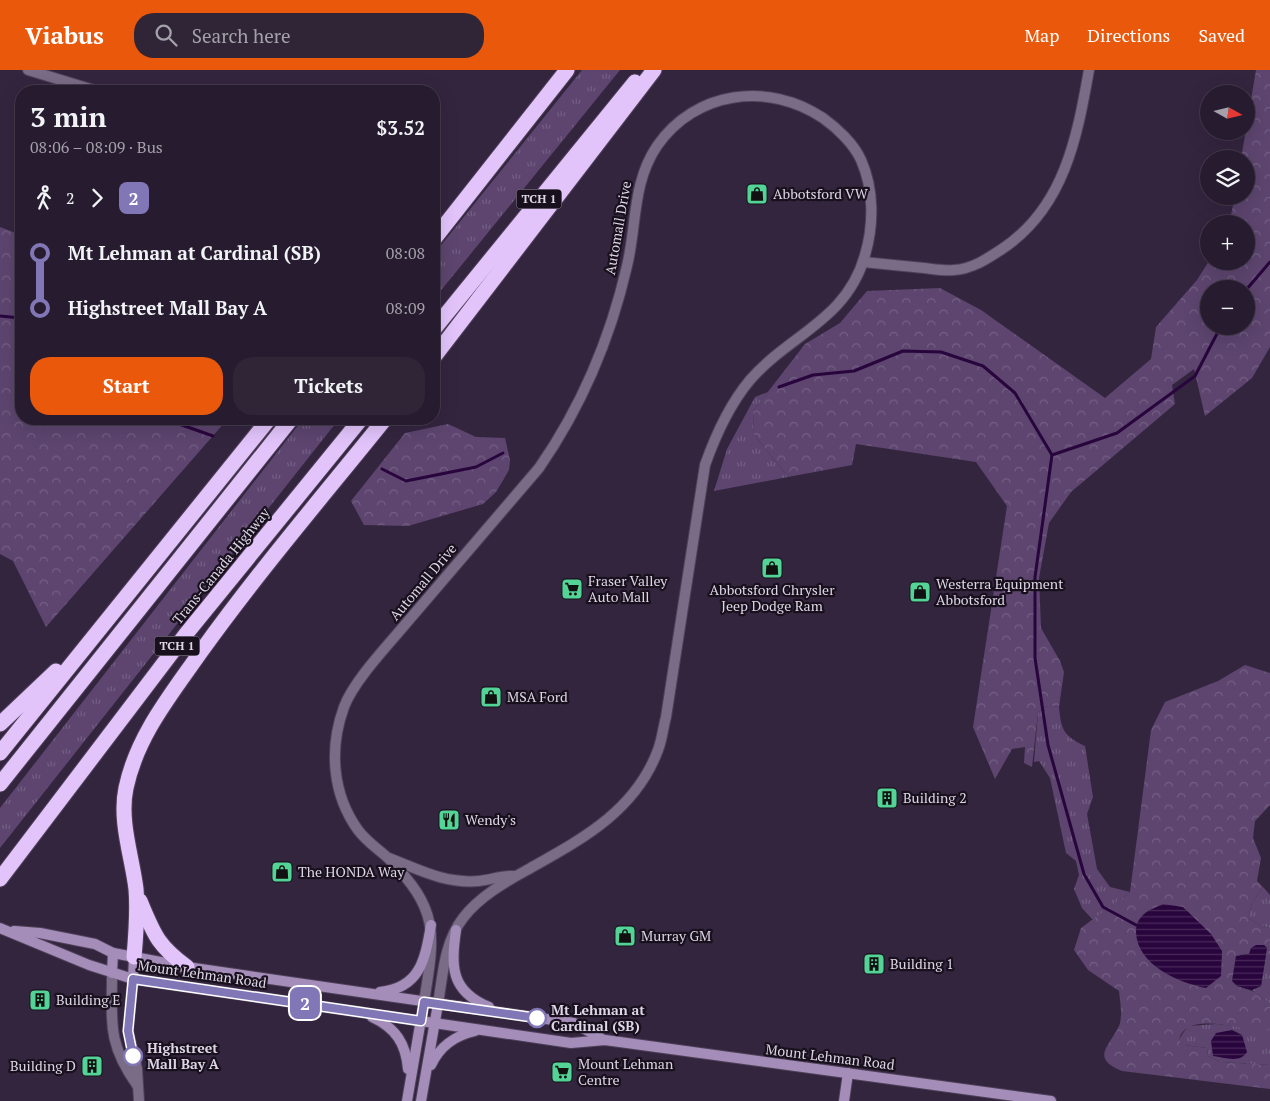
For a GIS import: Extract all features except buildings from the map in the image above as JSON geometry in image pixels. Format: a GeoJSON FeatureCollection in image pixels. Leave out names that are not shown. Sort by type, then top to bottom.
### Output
{"type":"FeatureCollection","features":[{"type":"Feature","properties":{"kind":"highway"},"geometry":{"type":"LineString","coordinates":[[440,231],[567,70]]}},
{"type":"Feature","properties":{"kind":"highway","name":"TCH 1"},"geometry":{"type":"LineString","coordinates":[[440,322],[645,70]]}},
{"type":"Feature","properties":{"kind":"highway"},"geometry":{"type":"LineString","coordinates":[[440,349],[654,70]]}},
{"type":"Feature","properties":{"kind":"highway"},"geometry":{"type":"LineString","coordinates":[[440,222],[552,91]]}},
{"type":"Feature","properties":{"kind":"highway"},"geometry":{"type":"LineString","coordinates":[[0,753],[263,425]]}},
{"type":"Feature","properties":{"kind":"highway"},"geometry":{"type":"LineString","coordinates":[[0,784],[286,425]]}},
{"type":"Feature","properties":{"kind":"highway","name":"Trans-Canada Highway"},"geometry":{"type":"LineString","coordinates":[[2,877],[186,634],[356,425]]}},
{"type":"Feature","properties":{"kind":"highway"},"geometry":{"type":"LineString","coordinates":[[134,957],[138,916],[136,888],[124,816],[124,801],[130,774],[143,738],[165,701],[240,598],[380,425]]}},
{"type":"Feature","properties":{"kind":"highway"},"geometry":{"type":"LineString","coordinates":[[0,724],[98,630]]}},
{"type":"Feature","properties":{"kind":"highway"},"geometry":{"type":"LineString","coordinates":[[136,888],[156,940],[168,954],[187,967]]}},
{"type":"Feature","properties":{"kind":"main road"},"geometry":{"type":"LineString","coordinates":[[364,994],[394,991],[412,981],[424,956],[431,925]]}},
{"type":"Feature","properties":{"kind":"main road","name":"Mount Lehman Road"},"geometry":{"type":"LineString","coordinates":[[0,928],[39,946],[133,979],[571,1043],[605,1040],[1052,1101]]}},
{"type":"Feature","properties":{"kind":"main road"},"geometry":{"type":"LineString","coordinates":[[456,930],[453,970],[459,984],[476,1002],[501,1013]]}},
{"type":"Feature","properties":{"kind":"main road","name":"Mount Lehman Road"},"geometry":{"type":"LineString","coordinates":[[10,931],[40,933],[95,944],[113,953],[187,967],[574,1023],[605,1040]]}},
{"type":"Feature","properties":{"kind":"main road"},"geometry":{"type":"LineString","coordinates":[[112,973],[113,953]]}},
{"type":"Feature","properties":{"kind":"main road"},"geometry":{"type":"LineString","coordinates":[[133,979],[134,957]]}},
{"type":"Feature","properties":{"kind":"main road"},"geometry":{"type":"LineString","coordinates":[[407,1101],[424,1002]]}},
{"type":"Feature","properties":{"kind":"main road"},"geometry":{"type":"LineString","coordinates":[[421,1101],[438,1004]]}},
{"type":"Feature","properties":{"kind":"main road"},"geometry":{"type":"LineString","coordinates":[[361,1012],[382,1022],[401,1038],[406,1052],[409,1085]]}},
{"type":"Feature","properties":{"kind":"main road"},"geometry":{"type":"LineString","coordinates":[[424,1080],[435,1055],[447,1042],[464,1034],[480,1030]]}},
{"type":"Feature","properties":{"kind":"main road"},"geometry":{"type":"LineString","coordinates":[[844,1101],[848,1073]]}},
{"type":"Feature","properties":{"kind":"street"},"geometry":{"type":"LineString","coordinates":[[28,70],[77,85]]}},
{"type":"Feature","properties":{"kind":"street"},"geometry":{"type":"LineString","coordinates":[[863,262],[953,271],[970,268],[1012,243],[1034,223],[1052,198],[1064,174],[1080,124],[1089,70]]}},
{"type":"Feature","properties":{"kind":"street","name":"Automall Drive"},"geometry":{"type":"LineString","coordinates":[[424,1002],[431,958],[431,925],[418,893],[387,857],[375,848],[358,830],[344,806],[333,766],[337,733],[344,706],[370,666],[539,468],[559,439],[587,387],[604,348],[628,264],[636,196],[641,178],[652,154],[672,127],[710,102],[732,96],[758,95],[785,100],[812,111],[834,126],[861,160],[871,203],[870,229],[863,262],[848,295],[830,314],[780,351],[751,380],[732,405],[717,432],[705,464],[666,717],[658,750],[643,782],[620,810],[586,837],[516,876],[477,903],[464,918],[448,946],[438,1004]]}},
{"type":"Feature","properties":{"kind":"street","name":"Automall Drive"},"geometry":{"type":"LineString","coordinates":[[387,857],[425,874],[451,880],[480,881],[516,876]]}},
{"type":"Feature","properties":{"kind":"street"},"geometry":{"type":"LineString","coordinates":[[112,973],[111,1024],[117,1053],[137,1085]]}},
{"type":"Feature","properties":{"kind":"street"},"geometry":{"type":"LineString","coordinates":[[133,979],[128,1031],[137,1069],[139,1101]]}},
{"type":"Feature","properties":{"kind":"green space"},"geometry":{"type":"Polygon","coordinates":[[[582,70],[620,70],[440,292],[440,247],[582,70]]]}},
{"type":"Feature","properties":{"kind":"green space"},"geometry":{"type":"Polygon","coordinates":[[[1256,70],[1270,70],[1270,347],[1252,378],[1205,416],[1194,369],[1172,385],[1175,404],[1071,492],[1049,523],[1039,578],[1041,628],[1060,661],[1064,672],[1059,707],[1048,706],[1038,712],[1032,767],[1024,763],[1025,747],[1012,749],[995,779],[973,727],[1007,506],[976,462],[856,444],[852,465],[788,477],[754,435],[753,411],[805,344],[840,323],[867,291],[940,288],[981,310],[1105,398],[1151,359],[1156,327],[1197,280],[1203,270],[1255,270],[1255,215],[1231,215],[1233,205],[1255,205],[1255,150],[1243,150],[1244,140],[1255,140],[1255,85],[1253,85],[1256,70]]]}},
{"type":"Feature","properties":{"kind":"green space"},"geometry":{"type":"Polygon","coordinates":[[[0,227],[15,233],[15,425],[222,425],[46,627],[13,561],[0,554],[0,227]]]}},
{"type":"Feature","properties":{"kind":"green space"},"geometry":{"type":"Polygon","coordinates":[[[768,392],[753,411],[754,435],[788,477],[714,491],[727,449],[755,397],[768,392]]]}},
{"type":"Feature","properties":{"kind":"green space"},"geometry":{"type":"Polygon","coordinates":[[[448,424],[476,437],[505,438],[510,460],[509,470],[496,492],[483,504],[408,526],[364,525],[351,501],[405,433],[448,424]]]}},
{"type":"Feature","properties":{"kind":"green space"},"geometry":{"type":"Polygon","coordinates":[[[298,425],[334,425],[0,848],[0,808],[298,425]]]}},
{"type":"Feature","properties":{"kind":"green space"},"geometry":{"type":"Polygon","coordinates":[[[1245,665],[1270,673],[1270,805],[1255,821],[1253,838],[1261,858],[1257,881],[1263,887],[1252,903],[1248,918],[1270,928],[1270,951],[1264,945],[1249,954],[1240,955],[1237,986],[1255,992],[1270,1004],[1270,1030],[1219,1024],[1194,1025],[1185,1030],[1179,1039],[1183,1045],[1207,1048],[1208,1056],[1221,1062],[1270,1065],[1270,1089],[1122,1071],[1112,1066],[1104,1057],[1107,1046],[1119,1026],[1121,1018],[1119,991],[1088,970],[1074,950],[1081,928],[1130,892],[1151,730],[1165,702],[1218,681],[1245,665]]]}},
{"type":"Feature","properties":{"kind":"green space"},"geometry":{"type":"Polygon","coordinates":[[[1048,706],[1059,707],[1065,731],[1072,739],[1085,746],[1093,797],[1087,814],[1097,869],[1110,887],[1130,892],[1093,920],[1082,908],[1074,889],[1079,875],[1076,861],[1066,853],[1050,778],[1039,761],[1034,762],[1038,712],[1048,706]]]}},
{"type":"Feature","properties":{"kind":"green space"},"geometry":{"type":"Polygon","coordinates":[[[1263,887],[1270,895],[1270,928],[1248,918],[1252,903],[1263,887]]]}},
{"type":"Feature","properties":{"kind":"green space"},"geometry":{"type":"Polygon","coordinates":[[[1267,948],[1270,951],[1270,1004],[1252,990],[1261,986],[1267,948]]]}},
{"type":"Feature","properties":{"kind":"green space"},"geometry":{"type":"Polygon","coordinates":[[[1216,1024],[1270,1030],[1270,1065],[1221,1062],[1208,1056],[1207,1048],[1183,1045],[1179,1039],[1188,1026],[1216,1024]]]}},
{"type":"Feature","properties":{"kind":"shaded area"},"geometry":{"type":"Polygon","coordinates":[[[1163,904],[1183,907],[1211,934],[1222,951],[1221,976],[1206,988],[1184,982],[1161,971],[1151,963],[1138,944],[1136,929],[1140,919],[1147,912],[1163,904]]]}},
{"type":"Feature","properties":{"kind":"shaded area"},"geometry":{"type":"Polygon","coordinates":[[[1256,945],[1264,945],[1267,948],[1261,986],[1252,990],[1237,986],[1232,981],[1236,956],[1249,954],[1251,948],[1256,945]]]}},
{"type":"Feature","properties":{"kind":"shaded area"},"geometry":{"type":"Polygon","coordinates":[[[1232,1030],[1242,1035],[1247,1052],[1244,1056],[1236,1059],[1213,1056],[1211,1041],[1216,1033],[1232,1030]]]}},
{"type":"Feature","properties":{"kind":"waterway"},"geometry":{"type":"LineString","coordinates":[[1255,280],[1270,262]]}},
{"type":"Feature","properties":{"kind":"waterway"},"geometry":{"type":"LineString","coordinates":[[0,316],[15,317]]}},
{"type":"Feature","properties":{"kind":"waterway"},"geometry":{"type":"LineString","coordinates":[[1052,455],[1117,433],[1195,376],[1216,335]]}},
{"type":"Feature","properties":{"kind":"waterway"},"geometry":{"type":"LineString","coordinates":[[779,387],[813,375],[854,371],[903,351],[941,352],[983,366],[1015,393],[1052,455],[1035,577],[1035,658],[1048,745],[1084,874],[1103,907],[1136,925]]}},
{"type":"Feature","properties":{"kind":"waterway"},"geometry":{"type":"LineString","coordinates":[[182,425],[213,436]]}},
{"type":"Feature","properties":{"kind":"waterway"},"geometry":{"type":"LineString","coordinates":[[382,469],[406,481],[476,467],[503,453]]}},
{"type":"Feature","properties":{"kind":"bus line","name":"2"},"geometry":{"type":"LineString","coordinates":[[133,1056],[128,1031],[133,979],[421,1021],[424,1002],[537,1018]]}},
{"type":"Feature","properties":{"kind":"place","name":"Abbotsford VW"},"geometry":{"type":"Point","coordinates":[757,194]}},
{"type":"Feature","properties":{"kind":"place","name":"Abbotsford Chrysler Jeep Dodge Ram"},"geometry":{"type":"Point","coordinates":[772,568]}},
{"type":"Feature","properties":{"kind":"place","name":"Fraser Valley Auto Mall"},"geometry":{"type":"Point","coordinates":[572,589]}},
{"type":"Feature","properties":{"kind":"place","name":"Westerra Equipment Abbotsford"},"geometry":{"type":"Point","coordinates":[920,592]}},
{"type":"Feature","properties":{"kind":"place","name":"MSA Ford"},"geometry":{"type":"Point","coordinates":[491,697]}},
{"type":"Feature","properties":{"kind":"place","name":"Building 2"},"geometry":{"type":"Point","coordinates":[887,798]}},
{"type":"Feature","properties":{"kind":"place","name":"Wendy's"},"geometry":{"type":"Point","coordinates":[449,820]}},
{"type":"Feature","properties":{"kind":"place","name":"The HONDA Way"},"geometry":{"type":"Point","coordinates":[282,872]}},
{"type":"Feature","properties":{"kind":"place","name":"Murray GM"},"geometry":{"type":"Point","coordinates":[625,936]}},
{"type":"Feature","properties":{"kind":"place","name":"Building 1"},"geometry":{"type":"Point","coordinates":[874,964]}},
{"type":"Feature","properties":{"kind":"place","name":"Building E"},"geometry":{"type":"Point","coordinates":[40,1000]}},
{"type":"Feature","properties":{"kind":"place","name":"Mt Lehman at Cardinal (SB)"},"geometry":{"type":"Point","coordinates":[537,1018]}},
{"type":"Feature","properties":{"kind":"place","name":"Highstreet Mall Bay A"},"geometry":{"type":"Point","coordinates":[133,1056]}},
{"type":"Feature","properties":{"kind":"place","name":"Building D"},"geometry":{"type":"Point","coordinates":[92,1066]}},
{"type":"Feature","properties":{"kind":"place","name":"Mount Lehman Centre"},"geometry":{"type":"Point","coordinates":[562,1072]}}]}
